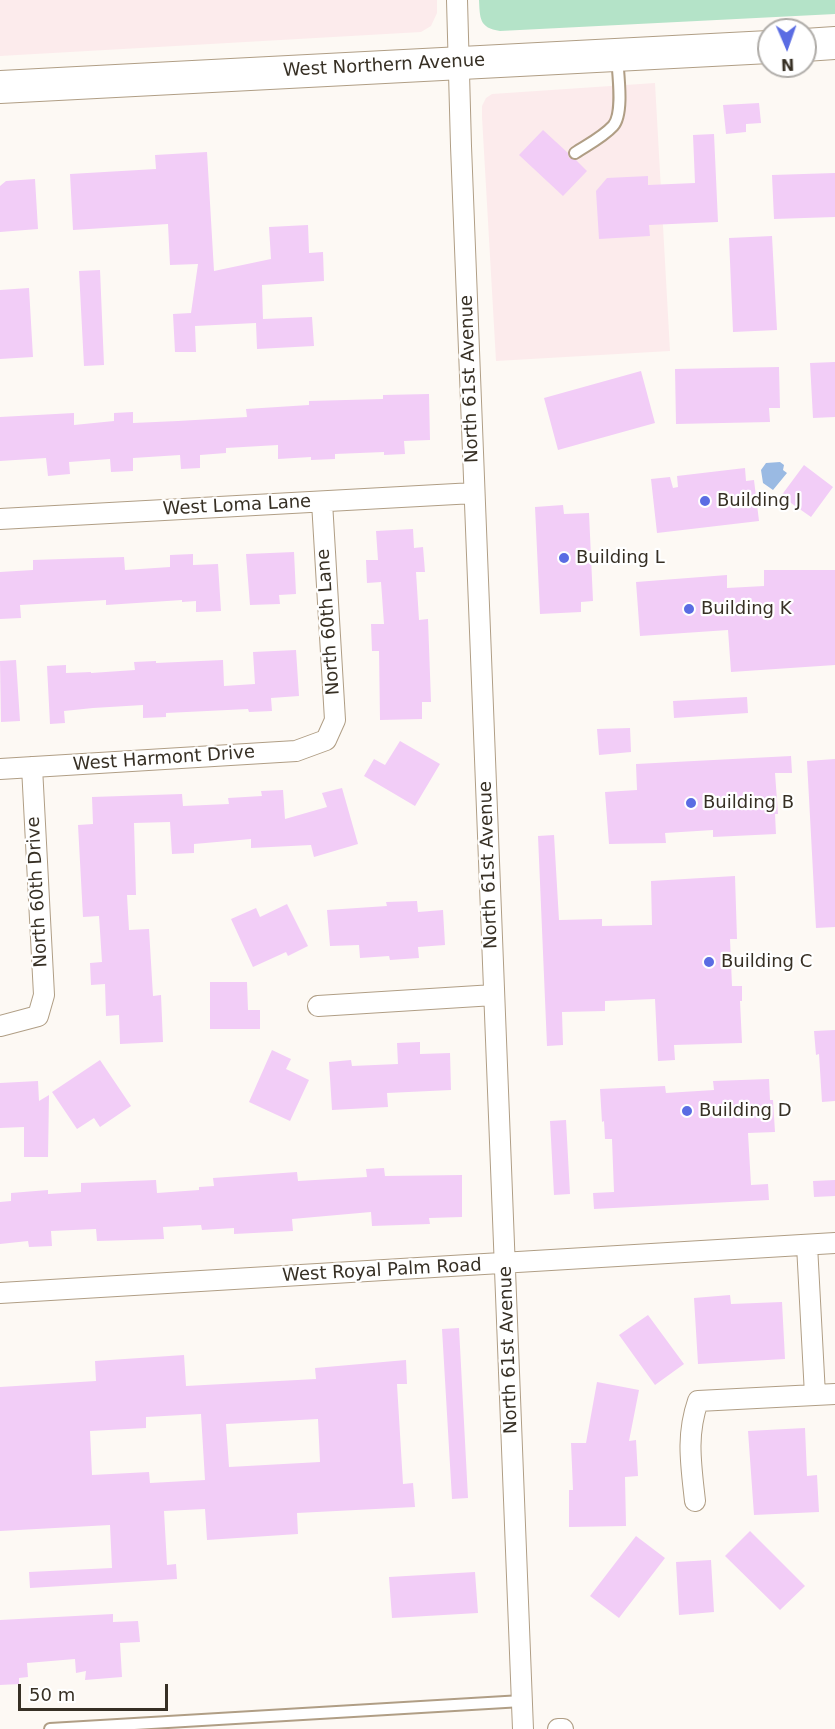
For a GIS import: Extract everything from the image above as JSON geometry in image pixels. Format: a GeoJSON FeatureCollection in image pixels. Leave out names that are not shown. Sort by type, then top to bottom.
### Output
{"type":"FeatureCollection","features":[{"type":"Feature","properties":{"kind":"main road"},"geometry":{"type":"LineString","coordinates":[[817,44],[835,43]]}},
{"type":"Feature","properties":{"kind":"main road","name":"West Northern Avenue"},"geometry":{"type":"LineString","coordinates":[[0,87],[757,48]]}},
{"type":"Feature","properties":{"kind":"street","name":"North 61st Avenue"},"geometry":{"type":"LineString","coordinates":[[458,0],[474,493],[523,1729]]}},
{"type":"Feature","properties":{"kind":"street","name":"West Loma Lane"},"geometry":{"type":"LineString","coordinates":[[0,519],[474,493]]}},
{"type":"Feature","properties":{"kind":"street","name":"North 60th Lane"},"geometry":{"type":"LineString","coordinates":[[322,502],[335,720],[326,740]]}},
{"type":"Feature","properties":{"kind":"street","name":"West Harmont Drive"},"geometry":{"type":"LineString","coordinates":[[0,769],[296,751],[326,740]]}},
{"type":"Feature","properties":{"kind":"street","name":"North 60th Drive"},"geometry":{"type":"LineString","coordinates":[[0,1026],[38,1016],[44,995],[32,767]]}},
{"type":"Feature","properties":{"kind":"street"},"geometry":{"type":"LineString","coordinates":[[318,1006],[495,995]]}},
{"type":"Feature","properties":{"kind":"street","name":"West Royal Palm Road"},"geometry":{"type":"LineString","coordinates":[[0,1293],[835,1243]]}},
{"type":"Feature","properties":{"kind":"street"},"geometry":{"type":"LineString","coordinates":[[807,1245],[815,1395]]}},
{"type":"Feature","properties":{"kind":"street"},"geometry":{"type":"LineString","coordinates":[[695,1501],[689,1444],[691,1420],[698,1401],[835,1394]]}},
{"type":"Feature","properties":{"kind":"street"},"geometry":{"type":"LineString","coordinates":[[558,1729],[563,1729]]}},
{"type":"Feature","properties":{"kind":"lane"},"geometry":{"type":"LineString","coordinates":[[575,153],[614,125],[619,116],[617,54]]}},
{"type":"Feature","properties":{"kind":"lane"},"geometry":{"type":"LineString","coordinates":[[50,1729],[522,1701]]}},
{"type":"Feature","properties":{"kind":"shaded area"},"geometry":{"type":"Polygon","coordinates":[[[0,0],[437,0],[437,13],[431,26],[421,32],[0,56],[0,0]]]}},
{"type":"Feature","properties":{"kind":"shaded area"},"geometry":{"type":"Polygon","coordinates":[[[655,83],[670,351],[496,361],[482,117],[482,106],[486,98],[492,94],[655,83]]]}},
{"type":"Feature","properties":{"kind":"green space"},"geometry":{"type":"Polygon","coordinates":[[[479,0],[835,0],[835,14],[500,31],[484,25],[479,0]]]}},
{"type":"Feature","properties":{"kind":"water"},"geometry":{"type":"Polygon","coordinates":[[[780,462],[787,473],[773,490],[763,483],[761,470],[766,463],[780,462]]]}},
{"type":"Feature","properties":{"kind":"building"},"geometry":{"type":"Polygon","coordinates":[[[759,103],[761,123],[746,124],[746,132],[726,134],[723,105],[759,103]]]}},
{"type":"Feature","properties":{"kind":"building"},"geometry":{"type":"Polygon","coordinates":[[[543,130],[568,153],[569,158],[576,160],[587,171],[563,196],[519,155],[543,130]]]}},
{"type":"Feature","properties":{"kind":"building"},"geometry":{"type":"Polygon","coordinates":[[[714,134],[718,222],[649,225],[650,236],[599,239],[596,191],[607,178],[648,176],[648,185],[695,183],[693,135],[714,134]]]}},
{"type":"Feature","properties":{"kind":"building"},"geometry":{"type":"Polygon","coordinates":[[[207,152],[214,271],[271,259],[269,227],[308,225],[309,253],[323,252],[324,281],[262,285],[263,319],[312,317],[314,346],[257,349],[256,323],[195,326],[196,352],[175,352],[173,314],[191,313],[198,264],[170,265],[168,224],[73,230],[70,174],[156,169],[155,155],[207,152]]]}},
{"type":"Feature","properties":{"kind":"building"},"geometry":{"type":"Polygon","coordinates":[[[835,173],[835,217],[774,219],[772,175],[835,173]]]}},
{"type":"Feature","properties":{"kind":"building"},"geometry":{"type":"Polygon","coordinates":[[[35,179],[38,229],[0,232],[0,186],[6,181],[35,179]]]}},
{"type":"Feature","properties":{"kind":"building"},"geometry":{"type":"Polygon","coordinates":[[[772,236],[777,330],[733,332],[729,238],[772,236]]]}},
{"type":"Feature","properties":{"kind":"building"},"geometry":{"type":"Polygon","coordinates":[[[100,270],[104,365],[84,366],[79,271],[100,270]]]}},
{"type":"Feature","properties":{"kind":"building"},"geometry":{"type":"Polygon","coordinates":[[[29,288],[33,357],[0,359],[0,290],[29,288]]]}},
{"type":"Feature","properties":{"kind":"building"},"geometry":{"type":"Polygon","coordinates":[[[835,362],[835,417],[813,418],[810,363],[835,362]]]}},
{"type":"Feature","properties":{"kind":"building"},"geometry":{"type":"Polygon","coordinates":[[[779,367],[780,408],[769,408],[770,422],[676,424],[675,369],[779,367]]]}},
{"type":"Feature","properties":{"kind":"building"},"geometry":{"type":"Polygon","coordinates":[[[641,371],[655,423],[558,450],[544,398],[641,371]]]}},
{"type":"Feature","properties":{"kind":"building"},"geometry":{"type":"Polygon","coordinates":[[[429,394],[430,440],[404,441],[405,454],[384,455],[384,452],[335,454],[335,459],[311,460],[311,457],[278,459],[278,445],[226,448],[226,453],[200,455],[200,468],[181,469],[180,455],[133,458],[133,471],[111,472],[110,459],[69,462],[70,474],[48,476],[46,458],[0,461],[0,417],[74,413],[74,425],[114,421],[114,413],[133,412],[133,423],[178,421],[247,417],[246,409],[309,405],[309,401],[383,399],[383,395],[429,394]]]}},
{"type":"Feature","properties":{"kind":"building"},"geometry":{"type":"Polygon","coordinates":[[[804,465],[833,487],[811,517],[781,496],[804,465]]]}},
{"type":"Feature","properties":{"kind":"building","name":"Building J"},"geometry":{"type":"Polygon","coordinates":[[[745,468],[746,481],[754,480],[759,521],[657,533],[651,479],[670,477],[673,488],[678,487],[677,476],[745,468]]]}},
{"type":"Feature","properties":{"kind":"building","name":"Building L"},"geometry":{"type":"Polygon","coordinates":[[[563,505],[564,514],[589,513],[593,601],[581,602],[581,612],[540,614],[535,507],[563,505]]]}},
{"type":"Feature","properties":{"kind":"building"},"geometry":{"type":"Polygon","coordinates":[[[413,529],[414,548],[423,547],[425,572],[416,572],[419,620],[428,619],[431,702],[422,702],[422,719],[380,720],[379,651],[372,651],[371,624],[384,624],[381,582],[367,583],[366,560],[378,560],[376,531],[413,529]]]}},
{"type":"Feature","properties":{"kind":"building"},"geometry":{"type":"Polygon","coordinates":[[[294,552],[296,594],[279,595],[280,604],[250,605],[246,554],[294,552]]]}},
{"type":"Feature","properties":{"kind":"building"},"geometry":{"type":"Polygon","coordinates":[[[193,554],[193,565],[218,564],[221,611],[196,612],[196,601],[106,605],[106,600],[20,605],[21,618],[0,619],[0,572],[33,570],[33,560],[124,557],[125,570],[170,567],[170,555],[193,554]]]}},
{"type":"Feature","properties":{"kind":"building"},"geometry":{"type":"Polygon","coordinates":[[[764,570],[835,570],[835,665],[731,672],[728,630],[640,636],[636,582],[727,575],[727,588],[764,586],[764,570]]]}},
{"type":"Feature","properties":{"kind":"building"},"geometry":{"type":"Polygon","coordinates":[[[296,650],[299,696],[271,698],[272,711],[249,712],[248,709],[166,713],[166,717],[143,718],[143,705],[64,711],[65,723],[50,724],[47,666],[66,665],[66,673],[91,673],[135,670],[134,662],[223,660],[224,686],[255,684],[253,652],[296,650]]]}},
{"type":"Feature","properties":{"kind":"building"},"geometry":{"type":"Polygon","coordinates":[[[16,660],[20,721],[1,722],[0,661],[16,660]]]}},
{"type":"Feature","properties":{"kind":"building"},"geometry":{"type":"Polygon","coordinates":[[[747,697],[748,713],[674,718],[673,701],[747,697]]]}},
{"type":"Feature","properties":{"kind":"building"},"geometry":{"type":"Polygon","coordinates":[[[630,728],[631,752],[599,755],[597,729],[630,728]]]}},
{"type":"Feature","properties":{"kind":"building"},"geometry":{"type":"Polygon","coordinates":[[[400,741],[440,764],[415,806],[364,776],[374,759],[385,765],[400,741]]]}},
{"type":"Feature","properties":{"kind":"building","name":"Building B"},"geometry":{"type":"Polygon","coordinates":[[[791,756],[792,773],[775,773],[778,814],[775,814],[776,834],[713,837],[713,830],[665,833],[666,843],[609,844],[605,792],[637,790],[636,764],[791,756]]]}},
{"type":"Feature","properties":{"kind":"building"},"geometry":{"type":"Polygon","coordinates":[[[835,759],[835,927],[816,928],[807,761],[835,759]]]}},
{"type":"Feature","properties":{"kind":"building"},"geometry":{"type":"Polygon","coordinates":[[[342,788],[358,844],[314,857],[311,845],[251,848],[251,839],[194,844],[194,853],[172,854],[170,822],[134,823],[136,895],[127,895],[129,930],[149,929],[153,996],[161,995],[163,1042],[120,1044],[119,1015],[106,1016],[105,984],[91,985],[90,963],[102,962],[99,916],[83,917],[78,825],[93,824],[92,797],[182,794],[183,806],[229,804],[228,798],[262,796],[261,791],[283,790],[285,819],[327,807],[322,793],[342,788]]]}},
{"type":"Feature","properties":{"kind":"building"},"geometry":{"type":"Polygon","coordinates":[[[554,835],[559,920],[602,919],[602,926],[652,925],[651,881],[735,876],[737,939],[730,939],[732,986],[742,986],[742,1001],[740,1001],[742,1043],[674,1045],[675,1060],[658,1061],[655,999],[605,1001],[605,1011],[562,1012],[563,1045],[547,1046],[538,836],[554,835]]]}},
{"type":"Feature","properties":{"kind":"building"},"geometry":{"type":"Polygon","coordinates":[[[417,901],[418,912],[443,910],[445,945],[418,947],[419,958],[390,960],[389,956],[360,958],[359,945],[330,946],[327,910],[387,906],[386,902],[417,901]]]}},
{"type":"Feature","properties":{"kind":"building"},"geometry":{"type":"Polygon","coordinates":[[[287,904],[308,946],[288,956],[286,952],[253,967],[231,919],[256,908],[260,917],[287,904]]]}},
{"type":"Feature","properties":{"kind":"building"},"geometry":{"type":"Polygon","coordinates":[[[210,982],[247,982],[248,1010],[260,1010],[260,1029],[210,1029],[210,982]]]}},
{"type":"Feature","properties":{"kind":"building"},"geometry":{"type":"Polygon","coordinates":[[[835,1030],[835,1101],[822,1102],[819,1054],[816,1055],[814,1031],[835,1030]]]}},
{"type":"Feature","properties":{"kind":"building"},"geometry":{"type":"Polygon","coordinates":[[[420,1042],[420,1054],[450,1053],[451,1090],[387,1093],[388,1107],[332,1110],[329,1062],[351,1060],[352,1066],[398,1064],[397,1043],[420,1042]]]}},
{"type":"Feature","properties":{"kind":"building"},"geometry":{"type":"Polygon","coordinates":[[[272,1050],[291,1059],[286,1069],[309,1080],[290,1121],[249,1102],[272,1050]]]}},
{"type":"Feature","properties":{"kind":"building"},"geometry":{"type":"Polygon","coordinates":[[[100,1060],[131,1106],[100,1127],[94,1118],[77,1129],[52,1092],[100,1060]]]}},
{"type":"Feature","properties":{"kind":"building"},"geometry":{"type":"Polygon","coordinates":[[[769,1079],[775,1132],[748,1133],[751,1185],[768,1184],[769,1200],[594,1209],[593,1193],[614,1192],[612,1139],[605,1139],[600,1089],[665,1086],[666,1093],[714,1090],[713,1081],[769,1079]]]}},
{"type":"Feature","properties":{"kind":"building"},"geometry":{"type":"Polygon","coordinates":[[[38,1081],[39,1101],[49,1095],[48,1157],[24,1157],[24,1127],[0,1128],[0,1083],[38,1081]]]}},
{"type":"Feature","properties":{"kind":"building"},"geometry":{"type":"Polygon","coordinates":[[[566,1120],[570,1194],[554,1195],[550,1121],[566,1120]]]}},
{"type":"Feature","properties":{"kind":"building"},"geometry":{"type":"Polygon","coordinates":[[[384,1168],[385,1176],[462,1175],[462,1217],[429,1218],[430,1224],[372,1226],[371,1212],[292,1219],[293,1231],[234,1234],[234,1228],[202,1230],[201,1225],[163,1227],[164,1239],[97,1241],[96,1229],[51,1231],[52,1246],[29,1247],[28,1241],[0,1244],[0,1202],[11,1201],[11,1193],[48,1190],[48,1194],[81,1192],[81,1183],[156,1180],[157,1193],[199,1190],[199,1187],[214,1186],[213,1178],[297,1172],[298,1181],[367,1177],[366,1169],[384,1168]]]}},
{"type":"Feature","properties":{"kind":"building"},"geometry":{"type":"Polygon","coordinates":[[[835,1180],[835,1196],[814,1197],[813,1181],[835,1180]]]}},
{"type":"Feature","properties":{"kind":"building"},"geometry":{"type":"Polygon","coordinates":[[[730,1295],[731,1304],[782,1302],[785,1359],[698,1364],[694,1298],[730,1295]]]}},
{"type":"Feature","properties":{"kind":"building"},"geometry":{"type":"Polygon","coordinates":[[[648,1315],[684,1364],[655,1385],[619,1335],[648,1315]]]}},
{"type":"Feature","properties":{"kind":"building"},"geometry":{"type":"Polygon","coordinates":[[[459,1328],[468,1498],[452,1499],[442,1329],[459,1328]]]}},
{"type":"Feature","properties":{"kind":"building"},"geometry":{"type":"Polygon","coordinates":[[[184,1355],[186,1386],[316,1379],[315,1368],[406,1360],[407,1384],[397,1384],[403,1484],[413,1483],[415,1507],[297,1513],[298,1534],[207,1540],[205,1509],[164,1511],[167,1565],[176,1564],[177,1579],[30,1588],[29,1572],[112,1568],[110,1525],[0,1531],[0,1387],[96,1381],[95,1361],[184,1355]],[[201,1414],[146,1417],[146,1428],[90,1431],[92,1475],[149,1472],[150,1483],[205,1480],[201,1414]],[[318,1419],[226,1424],[229,1467],[320,1462],[318,1419]]]}},
{"type":"Feature","properties":{"kind":"building"},"geometry":{"type":"Polygon","coordinates":[[[597,1382],[639,1390],[629,1441],[636,1440],[638,1476],[625,1477],[626,1526],[569,1527],[569,1490],[573,1490],[571,1443],[586,1443],[597,1382]]]}},
{"type":"Feature","properties":{"kind":"building"},"geometry":{"type":"Polygon","coordinates":[[[805,1428],[807,1476],[817,1475],[819,1512],[754,1515],[748,1431],[805,1428]]]}},
{"type":"Feature","properties":{"kind":"building"},"geometry":{"type":"Polygon","coordinates":[[[750,1531],[805,1586],[780,1610],[725,1556],[750,1531]]]}},
{"type":"Feature","properties":{"kind":"building"},"geometry":{"type":"Polygon","coordinates":[[[636,1536],[665,1558],[619,1618],[590,1596],[636,1536]]]}},
{"type":"Feature","properties":{"kind":"building"},"geometry":{"type":"Polygon","coordinates":[[[711,1560],[714,1612],[679,1615],[676,1562],[711,1560]]]}},
{"type":"Feature","properties":{"kind":"building"},"geometry":{"type":"Polygon","coordinates":[[[475,1572],[478,1613],[392,1618],[389,1577],[475,1572]]]}},
{"type":"Feature","properties":{"kind":"building"},"geometry":{"type":"Polygon","coordinates":[[[113,1614],[113,1622],[138,1621],[140,1642],[120,1643],[122,1677],[85,1680],[86,1671],[76,1673],[75,1659],[27,1663],[28,1677],[19,1678],[19,1684],[0,1685],[0,1620],[113,1614]]]}},
{"type":"Feature","properties":{"kind":"place","name":"Building J"},"geometry":{"type":"Point","coordinates":[705,501]}},
{"type":"Feature","properties":{"kind":"place","name":"Building L"},"geometry":{"type":"Point","coordinates":[564,558]}},
{"type":"Feature","properties":{"kind":"place","name":"Building K"},"geometry":{"type":"Point","coordinates":[689,609]}},
{"type":"Feature","properties":{"kind":"place","name":"Building B"},"geometry":{"type":"Point","coordinates":[691,803]}},
{"type":"Feature","properties":{"kind":"place","name":"Building C"},"geometry":{"type":"Point","coordinates":[709,962]}},
{"type":"Feature","properties":{"kind":"place","name":"Building D"},"geometry":{"type":"Point","coordinates":[687,1111]}}]}
